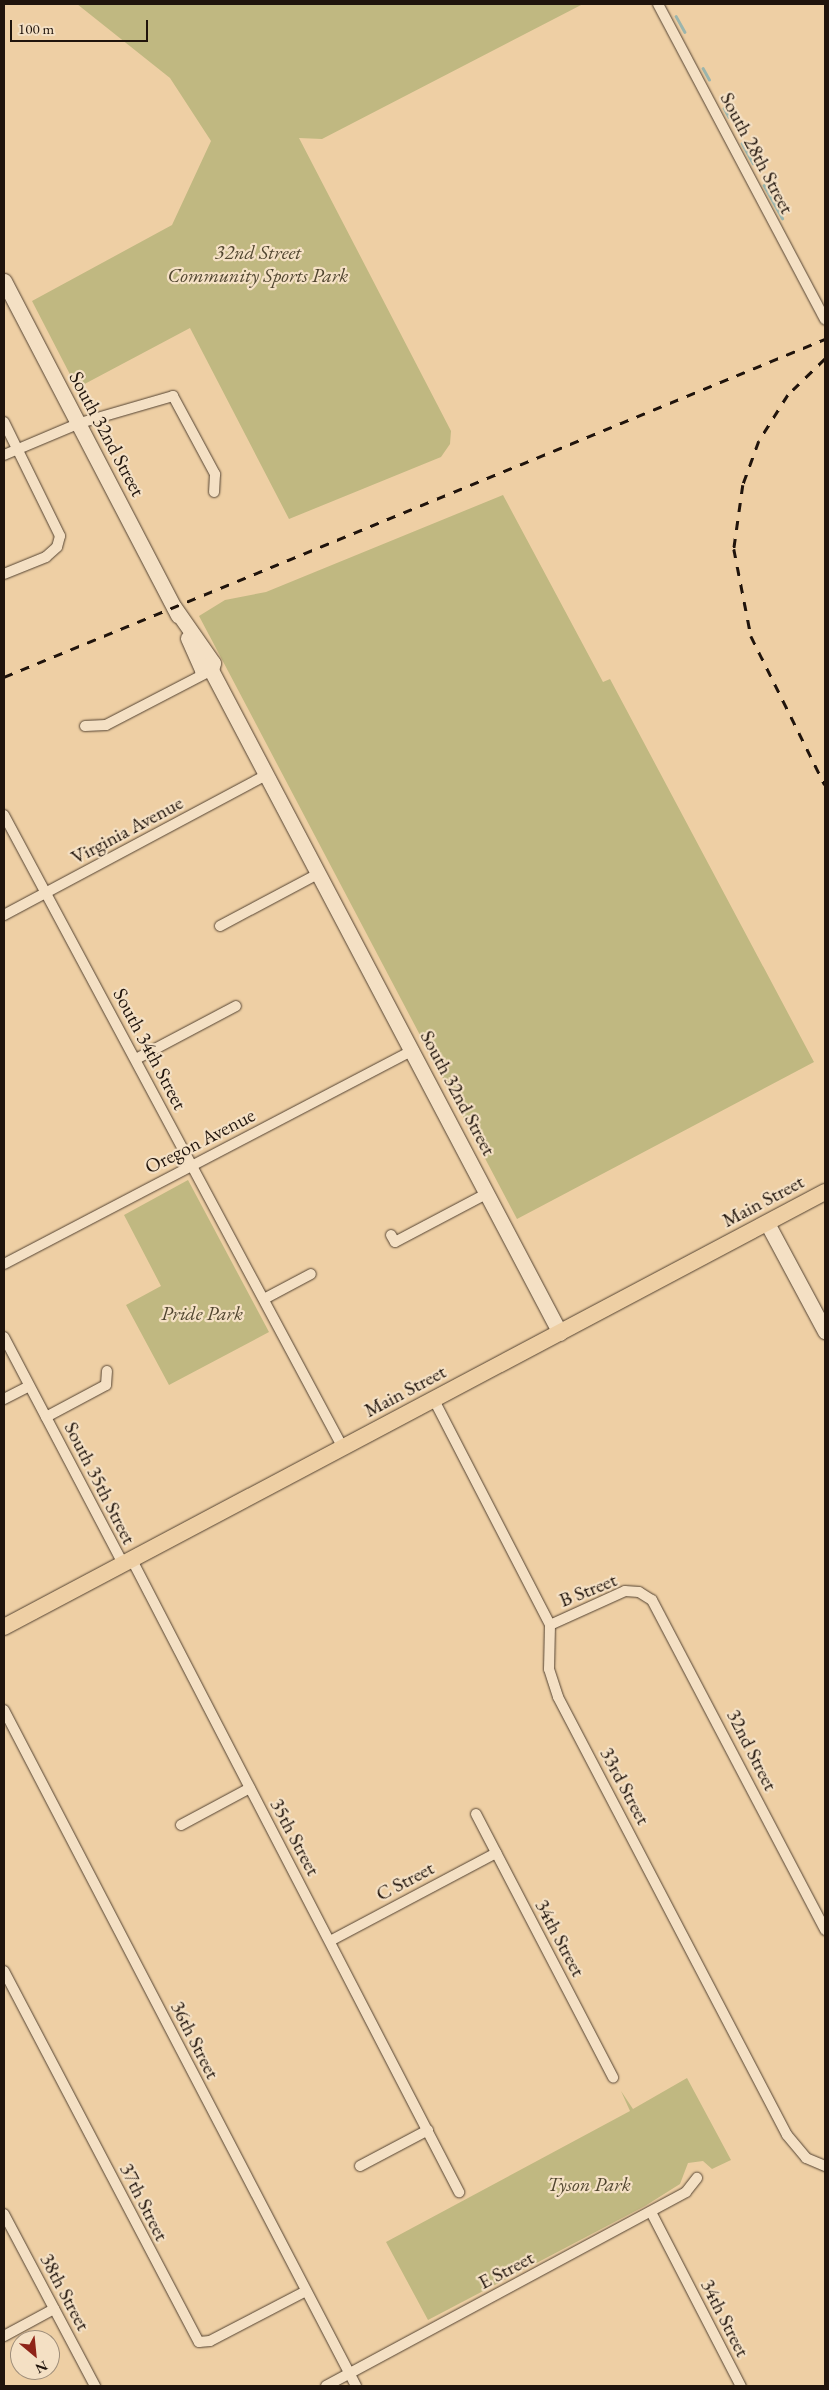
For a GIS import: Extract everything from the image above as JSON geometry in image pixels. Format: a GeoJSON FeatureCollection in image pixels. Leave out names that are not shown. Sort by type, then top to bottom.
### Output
{"type":"FeatureCollection","features":[{"type":"Feature","properties":{"kind":"main road","name":"Main Street"},"geometry":{"type":"LineString","coordinates":[[4,1627],[825,1192]]}},
{"type":"Feature","properties":{"kind":"street","name":"South 28th Street"},"geometry":{"type":"LineString","coordinates":[[658,4],[822,303],[825,319]]}},
{"type":"Feature","properties":{"kind":"street","name":"South 32nd Street"},"geometry":{"type":"LineString","coordinates":[[4,281],[174,607],[213,663],[211,670],[318,874],[414,1050],[560,1333]]}},
{"type":"Feature","properties":{"kind":"street"},"geometry":{"type":"LineString","coordinates":[[4,455],[80,424],[173,396],[215,474],[214,492]]}},
{"type":"Feature","properties":{"kind":"street"},"geometry":{"type":"LineString","coordinates":[[4,422],[57,526],[57,547],[4,574]]}},
{"type":"Feature","properties":{"kind":"street"},"geometry":{"type":"LineString","coordinates":[[85,726],[106,725],[211,670]]}},
{"type":"Feature","properties":{"kind":"street","name":"Virginia Avenue"},"geometry":{"type":"LineString","coordinates":[[4,915],[266,775]]}},
{"type":"Feature","properties":{"kind":"street","name":"South 34th Street"},"geometry":{"type":"LineString","coordinates":[[4,815],[343,1448]]}},
{"type":"Feature","properties":{"kind":"street"},"geometry":{"type":"LineString","coordinates":[[220,926],[318,874]]}},
{"type":"Feature","properties":{"kind":"street"},"geometry":{"type":"LineString","coordinates":[[136,1059],[236,1006]]}},
{"type":"Feature","properties":{"kind":"street","name":"Oregon Avenue"},"geometry":{"type":"LineString","coordinates":[[4,1264],[192,1164],[414,1050]]}},
{"type":"Feature","properties":{"kind":"street"},"geometry":{"type":"LineString","coordinates":[[391,1235],[395,1242],[488,1193]]}},
{"type":"Feature","properties":{"kind":"street"},"geometry":{"type":"LineString","coordinates":[[767,1222],[825,1332]]}},
{"type":"Feature","properties":{"kind":"street"},"geometry":{"type":"LineString","coordinates":[[264,1299],[311,1274]]}},
{"type":"Feature","properties":{"kind":"street","name":"South 35th Street"},"geometry":{"type":"LineString","coordinates":[[4,1337],[29,1386],[127,1562]]}},
{"type":"Feature","properties":{"kind":"street","name":"South 35th Street"},"geometry":{"type":"LineString","coordinates":[[46,1417],[106,1385],[107,1371]]}},
{"type":"Feature","properties":{"kind":"street"},"geometry":{"type":"LineString","coordinates":[[4,1399],[29,1386]]}},
{"type":"Feature","properties":{"kind":"street","name":"33rd Street"},"geometry":{"type":"LineString","coordinates":[[434,1400],[550,1625],[549,1669],[558,1697],[788,2136],[806,2158],[825,2166]]}},
{"type":"Feature","properties":{"kind":"street","name":"35th Street"},"geometry":{"type":"LineString","coordinates":[[127,1562],[250,1788],[459,2192]]}},
{"type":"Feature","properties":{"kind":"street","name":"B Street"},"geometry":{"type":"LineString","coordinates":[[550,1625],[607,1597],[639,1592]]}},
{"type":"Feature","properties":{"kind":"street","name":"32nd Street"},"geometry":{"type":"LineString","coordinates":[[639,1592],[662,1614],[825,1930]]}},
{"type":"Feature","properties":{"kind":"street","name":"36th Street"},"geometry":{"type":"LineString","coordinates":[[4,1710],[356,2386]]}},
{"type":"Feature","properties":{"kind":"street"},"geometry":{"type":"LineString","coordinates":[[181,1825],[250,1788]]}},
{"type":"Feature","properties":{"kind":"street","name":"34th Street"},"geometry":{"type":"LineString","coordinates":[[476,1814],[613,2077]]}},
{"type":"Feature","properties":{"kind":"street","name":"C Street"},"geometry":{"type":"LineString","coordinates":[[330,1941],[496,1853]]}},
{"type":"Feature","properties":{"kind":"street","name":"37th Street"},"geometry":{"type":"LineString","coordinates":[[4,1971],[199,2342],[210,2341],[306,2291]]}},
{"type":"Feature","properties":{"kind":"street"},"geometry":{"type":"LineString","coordinates":[[360,2166],[428,2130]]}},
{"type":"Feature","properties":{"kind":"street","name":"E Street"},"geometry":{"type":"LineString","coordinates":[[326,2386],[651,2212],[686,2192],[697,2178]]}},
{"type":"Feature","properties":{"kind":"street","name":"34th Street"},"geometry":{"type":"LineString","coordinates":[[651,2212],[741,2386]]}},
{"type":"Feature","properties":{"kind":"street","name":"38th Street"},"geometry":{"type":"LineString","coordinates":[[4,2214],[95,2386]]}},
{"type":"Feature","properties":{"kind":"street"},"geometry":{"type":"LineString","coordinates":[[4,2336],[54,2310]]}},
{"type":"Feature","properties":{"kind":"green space","name":"32nd Street Community Sports Park"},"geometry":{"type":"Polygon","coordinates":[[[77,4],[583,4],[322,139],[299,138],[451,431],[450,444],[441,457],[289,519],[190,328],[77,388],[32,301],[172,225],[211,141],[170,78],[77,4]]]}},
{"type":"Feature","properties":{"kind":"green space"},"geometry":{"type":"Polygon","coordinates":[[[503,495],[603,682],[610,679],[814,1062],[517,1219],[199,616],[225,600],[266,592],[503,495]]]}},
{"type":"Feature","properties":{"kind":"green space","name":"Pride Park"},"geometry":{"type":"Polygon","coordinates":[[[188,1180],[269,1332],[169,1385],[126,1305],[161,1286],[124,1215],[188,1180]]]}},
{"type":"Feature","properties":{"kind":"green space","name":"Tyson Park"},"geometry":{"type":"Polygon","coordinates":[[[687,2078],[731,2160],[712,2169],[703,2161],[688,2163],[680,2184],[645,2206],[428,2320],[386,2242],[630,2111],[621,2091],[633,2109],[687,2078]]]}},
{"type":"Feature","properties":{"kind":"waterway"},"geometry":{"type":"LineString","coordinates":[[676,16],[685,32]]}},
{"type":"Feature","properties":{"kind":"waterway"},"geometry":{"type":"LineString","coordinates":[[703,68],[709,79]]}},
{"type":"Feature","properties":{"kind":"waterway"},"geometry":{"type":"LineString","coordinates":[[724,108],[729,117]]}},
{"type":"Feature","properties":{"kind":"waterway"},"geometry":{"type":"LineString","coordinates":[[742,143],[753,163]]}},
{"type":"Feature","properties":{"kind":"waterway"},"geometry":{"type":"LineString","coordinates":[[764,185],[782,218]]}},
{"type":"Feature","properties":{"kind":"railway"},"geometry":{"type":"LineString","coordinates":[[4,677],[825,339]]}},
{"type":"Feature","properties":{"kind":"railway"},"geometry":{"type":"LineString","coordinates":[[825,359],[788,395],[759,441],[743,485],[734,549],[751,636],[825,785]]}}]}
